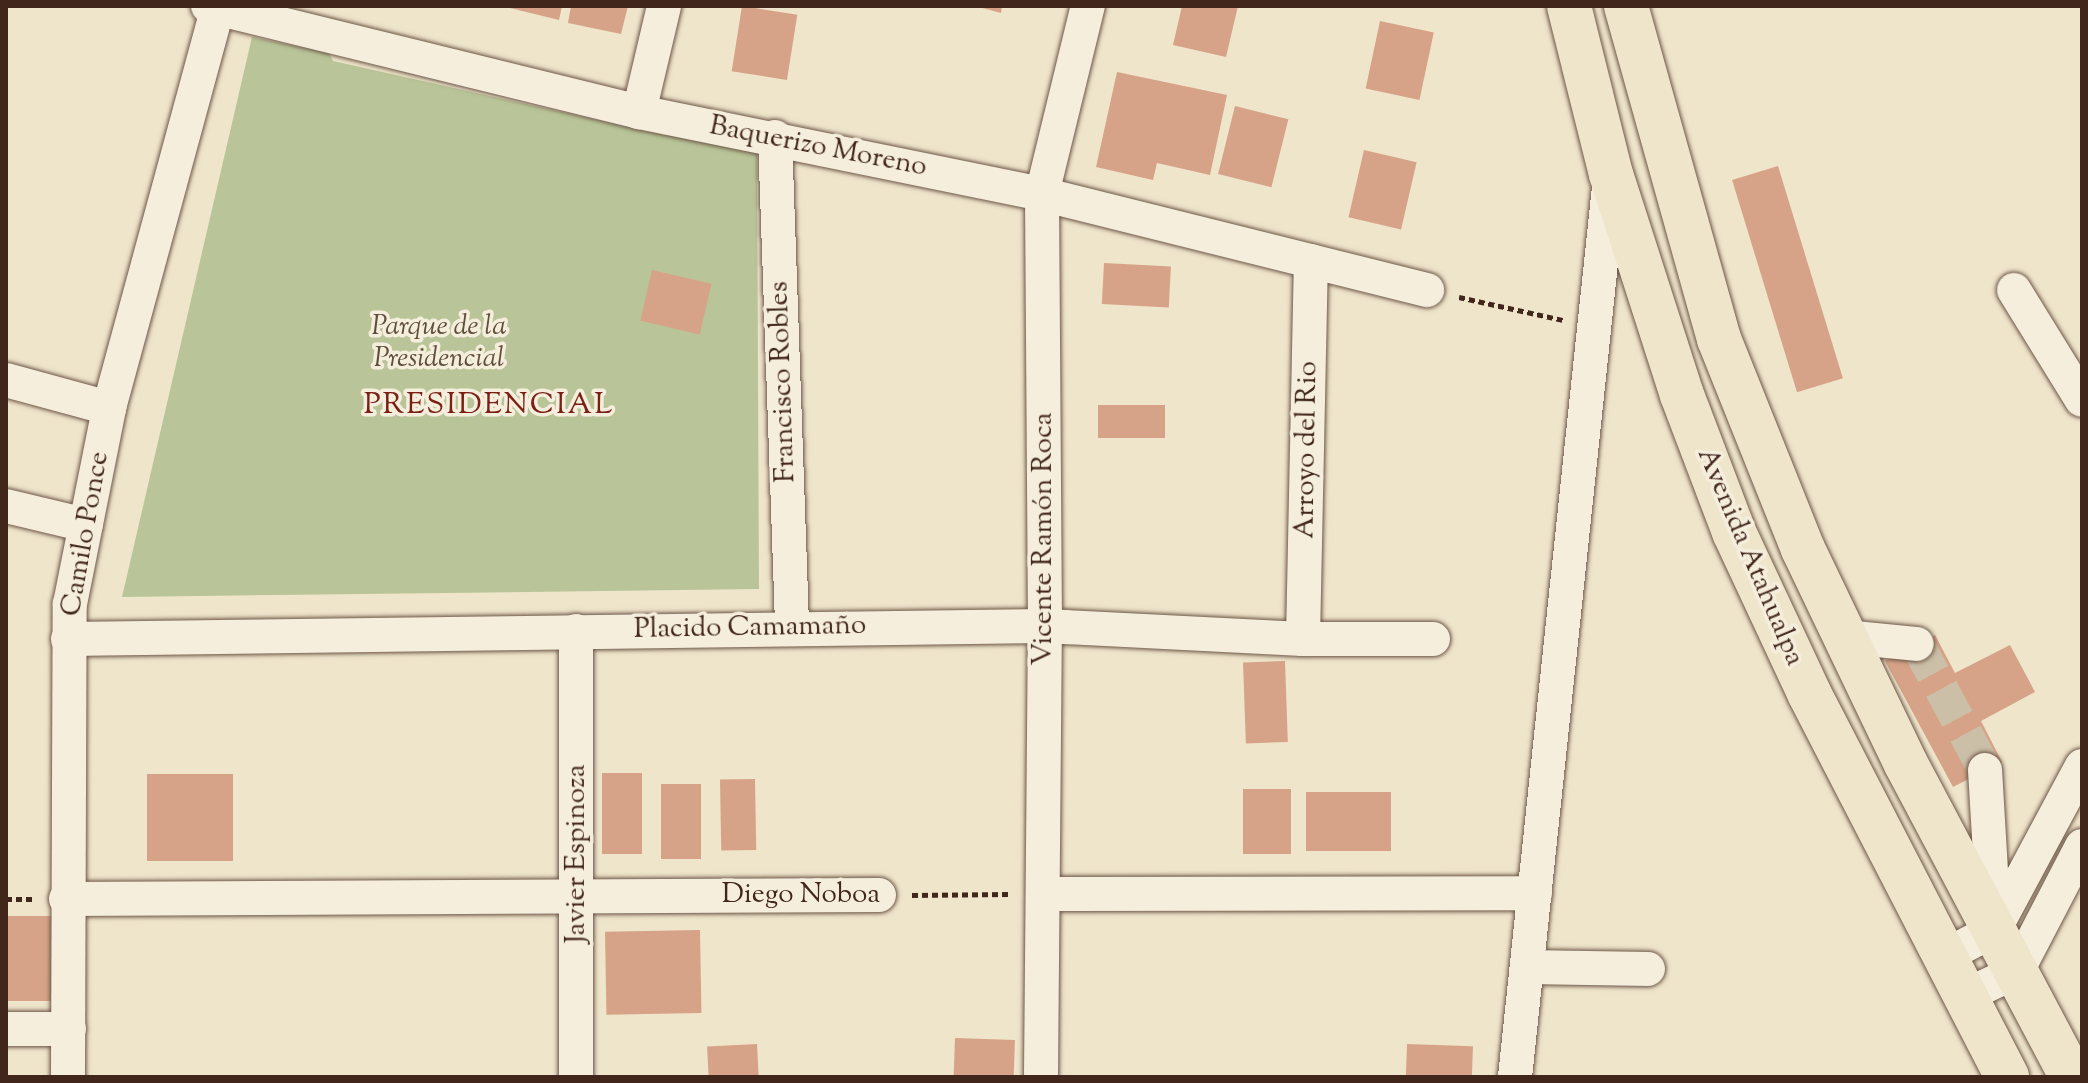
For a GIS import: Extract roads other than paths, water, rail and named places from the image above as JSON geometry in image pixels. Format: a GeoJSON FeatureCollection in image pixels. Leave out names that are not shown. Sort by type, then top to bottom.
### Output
{"type":"FeatureCollection","features":[{"type":"Feature","properties":{"kind":"main road","name":"Avenida Atahualpa"},"geometry":{"type":"LineString","coordinates":[[1569,6],[1611,174],[1682,395],[1734,532],[1963,997],[2007,1077]]}},
{"type":"Feature","properties":{"kind":"main road"},"geometry":{"type":"LineString","coordinates":[[1626,6],[1719,339],[1803,549],[1994,930],[2072,1077]]}},
{"type":"Feature","properties":{"kind":"street"},"geometry":{"type":"LineString","coordinates":[[639,112],[664,6]]}},
{"type":"Feature","properties":{"kind":"street","name":"Vicente Ramón Roca"},"geometry":{"type":"LineString","coordinates":[[1041,1077],[1045,626],[1042,194],[1088,6]]}},
{"type":"Feature","properties":{"kind":"street","name":"Baquerizo Moreno"},"geometry":{"type":"LineString","coordinates":[[215,7],[639,112],[775,137],[1042,194],[1427,290]]}},
{"type":"Feature","properties":{"kind":"street","name":"Camilo Ponce"},"geometry":{"type":"LineString","coordinates":[[68,1077],[68,639],[109,408],[215,7]]}},
{"type":"Feature","properties":{"kind":"street","name":"Francisco Robles"},"geometry":{"type":"LineString","coordinates":[[775,137],[792,627]]}},
{"type":"Feature","properties":{"kind":"street"},"geometry":{"type":"LineString","coordinates":[[1515,1077],[1591,326],[1611,174]]}},
{"type":"Feature","properties":{"kind":"street","name":"Arroyo del Rio"},"geometry":{"type":"LineString","coordinates":[[1303,639],[1311,261]]}},
{"type":"Feature","properties":{"kind":"street"},"geometry":{"type":"LineString","coordinates":[[2014,290],[2082,400]]}},
{"type":"Feature","properties":{"kind":"street"},"geometry":{"type":"LineString","coordinates":[[6,380],[109,408]]}},
{"type":"Feature","properties":{"kind":"street"},"geometry":{"type":"LineString","coordinates":[[6,506],[86,525]]}},
{"type":"Feature","properties":{"kind":"street","name":"Placido Camamaño"},"geometry":{"type":"LineString","coordinates":[[68,639],[1045,626],[1303,639],[1433,639]]}},
{"type":"Feature","properties":{"kind":"street","name":"Javier Espinoza"},"geometry":{"type":"LineString","coordinates":[[576,631],[576,1077]]}},
{"type":"Feature","properties":{"kind":"street"},"geometry":{"type":"LineString","coordinates":[[1846,637],[1917,644]]}},
{"type":"Feature","properties":{"kind":"street"},"geometry":{"type":"LineString","coordinates":[[1943,957],[1994,930],[2082,766]]}},
{"type":"Feature","properties":{"kind":"street"},"geometry":{"type":"LineString","coordinates":[[1985,770],[1994,930]]}},
{"type":"Feature","properties":{"kind":"street"},"geometry":{"type":"LineString","coordinates":[[1963,997],[2017,971],[2082,846]]}},
{"type":"Feature","properties":{"kind":"street"},"geometry":{"type":"LineString","coordinates":[[1043,894],[1535,893]]}},
{"type":"Feature","properties":{"kind":"street","name":"Diego Noboa"},"geometry":{"type":"LineString","coordinates":[[66,899],[879,895]]}},
{"type":"Feature","properties":{"kind":"street"},"geometry":{"type":"LineString","coordinates":[[1527,967],[1648,969]]}},
{"type":"Feature","properties":{"kind":"street"},"geometry":{"type":"LineString","coordinates":[[6,1029],[69,1029]]}},
{"type":"Feature","properties":{"kind":"tunnel"},"geometry":{"type":"LineString","coordinates":[[1917,644],[1985,770]]}},
{"type":"Feature","properties":{"kind":"district","name":"PRESIDENCIAL"},"geometry":{"type":"Point","coordinates":[489,406]}},
{"type":"Feature","properties":{"kind":"park label","name":"Parque de la Presidencial"},"geometry":{"type":"Point","coordinates":[439,343]}}]}
